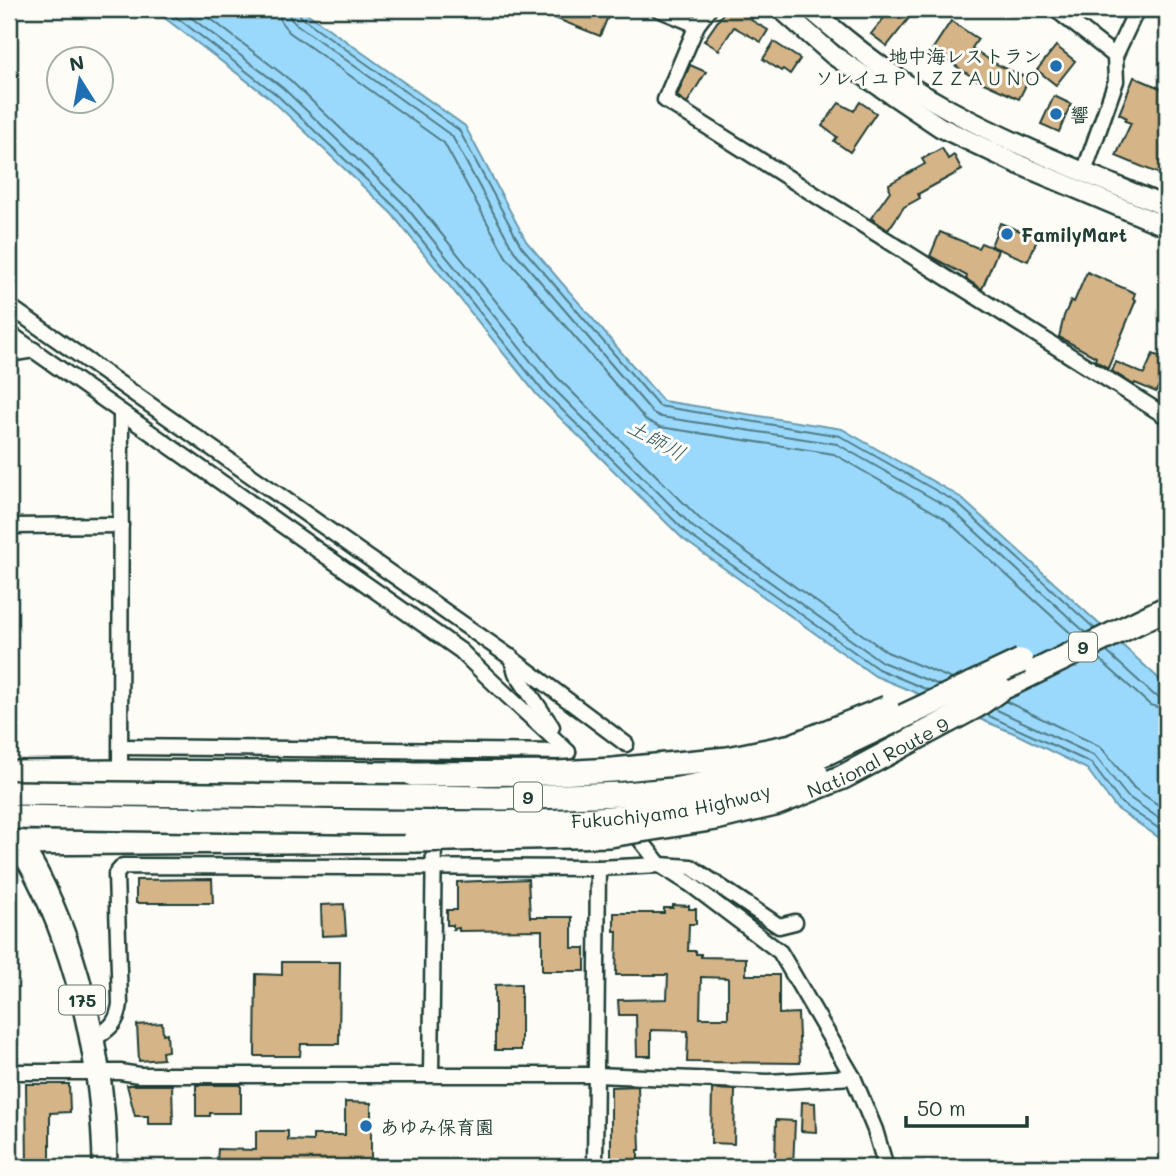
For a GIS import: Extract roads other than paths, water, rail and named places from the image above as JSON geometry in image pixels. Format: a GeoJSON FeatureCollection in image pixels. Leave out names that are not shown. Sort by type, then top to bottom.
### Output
{"type":"FeatureCollection","features":[{"type":"Feature","properties":{"kind":"highway","name":"Fukuchiyama Highway"},"geometry":{"type":"LineString","coordinates":[[9,793],[504,798],[673,790],[779,770],[826,753],[1167,593]]}},
{"type":"Feature","properties":{"kind":"highway","name":"Fukuchiyama Highway"},"geometry":{"type":"LineString","coordinates":[[9,817],[522,823],[622,818],[697,806],[782,786],[834,765],[1167,608]]}},
{"type":"Feature","properties":{"kind":"highway","name":"9"},"geometry":{"type":"LineString","coordinates":[[9,773],[558,773],[728,759],[792,746],[938,688],[1021,662]]}},
{"type":"Feature","properties":{"kind":"highway","name":"National Route 9"},"geometry":{"type":"LineString","coordinates":[[12,837],[415,841],[610,835],[689,823],[775,804],[843,777],[976,706],[1000,689]]}},
{"type":"Feature","properties":{"kind":"highway","name":"175"},"geometry":{"type":"LineString","coordinates":[[12,837],[36,873],[49,902],[66,947],[93,1040],[105,1167]]}},
{"type":"Feature","properties":{"kind":"street"},"geometry":{"type":"LineString","coordinates":[[658,9],[697,25]]}},
{"type":"Feature","properties":{"kind":"street"},"geometry":{"type":"LineString","coordinates":[[709,9],[697,25],[664,100],[1167,417]]}},
{"type":"Feature","properties":{"kind":"street"},"geometry":{"type":"LineString","coordinates":[[781,9],[833,55],[940,127],[1020,165],[1167,228]]}},
{"type":"Feature","properties":{"kind":"street"},"geometry":{"type":"LineString","coordinates":[[810,9],[856,49],[948,109],[1167,207]]}},
{"type":"Feature","properties":{"kind":"street"},"geometry":{"type":"LineString","coordinates":[[1055,9],[1115,56]]}},
{"type":"Feature","properties":{"kind":"street"},"geometry":{"type":"LineString","coordinates":[[1084,172],[1116,81],[1115,56],[1137,9]]}},
{"type":"Feature","properties":{"kind":"street"},"geometry":{"type":"LineString","coordinates":[[9,306],[510,657],[626,744]]}},
{"type":"Feature","properties":{"kind":"street"},"geometry":{"type":"LineString","coordinates":[[9,333],[461,651],[568,752]]}},
{"type":"Feature","properties":{"kind":"street"},"geometry":{"type":"LineString","coordinates":[[9,354],[34,350]]}},
{"type":"Feature","properties":{"kind":"street"},"geometry":{"type":"LineString","coordinates":[[120,772],[121,414]]}},
{"type":"Feature","properties":{"kind":"street"},"geometry":{"type":"LineString","coordinates":[[9,526],[121,524]]}},
{"type":"Feature","properties":{"kind":"street"},"geometry":{"type":"LineString","coordinates":[[510,657],[516,673],[568,752],[660,865],[690,884],[780,952],[853,1077],[875,1130],[886,1167]]}},
{"type":"Feature","properties":{"kind":"street"},"geometry":{"type":"LineString","coordinates":[[121,747],[568,752]]}},
{"type":"Feature","properties":{"kind":"street"},"geometry":{"type":"LineString","coordinates":[[432,1074],[435,751]]}},
{"type":"Feature","properties":{"kind":"street"},"geometry":{"type":"LineString","coordinates":[[93,1040],[111,1027],[118,1018],[120,1004],[116,874],[122,866],[598,869],[660,865],[691,867],[779,926],[795,922]]}},
{"type":"Feature","properties":{"kind":"street"},"geometry":{"type":"LineString","coordinates":[[595,1167],[598,869]]}},
{"type":"Feature","properties":{"kind":"street"},"geometry":{"type":"LineString","coordinates":[[9,1072],[139,1075],[596,1075],[768,1082],[853,1077]]}},
{"type":"Feature","properties":{"kind":"water","name":"土師川"},"geometry":{"type":"Polygon","coordinates":[[[153,9],[301,9],[465,126],[526,241],[663,401],[842,429],[960,497],[1167,686],[1167,843],[1116,808],[1087,769],[1016,734],[875,676],[683,539],[537,395],[392,214],[272,100],[153,9]]]}},
{"type":"Feature","properties":{"kind":"place","name":"地中海レストラン ソレイユＰＩＺＺＡＵＮＯ"},"geometry":{"type":"Point","coordinates":[1056,66]}},
{"type":"Feature","properties":{"kind":"place","name":"響"},"geometry":{"type":"Point","coordinates":[1056,114]}},
{"type":"Feature","properties":{"kind":"place","name":"FamilyMart"},"geometry":{"type":"Point","coordinates":[1007,234]}},
{"type":"Feature","properties":{"kind":"place","name":"あゆみ保育園"},"geometry":{"type":"Point","coordinates":[366,1126]}}]}
